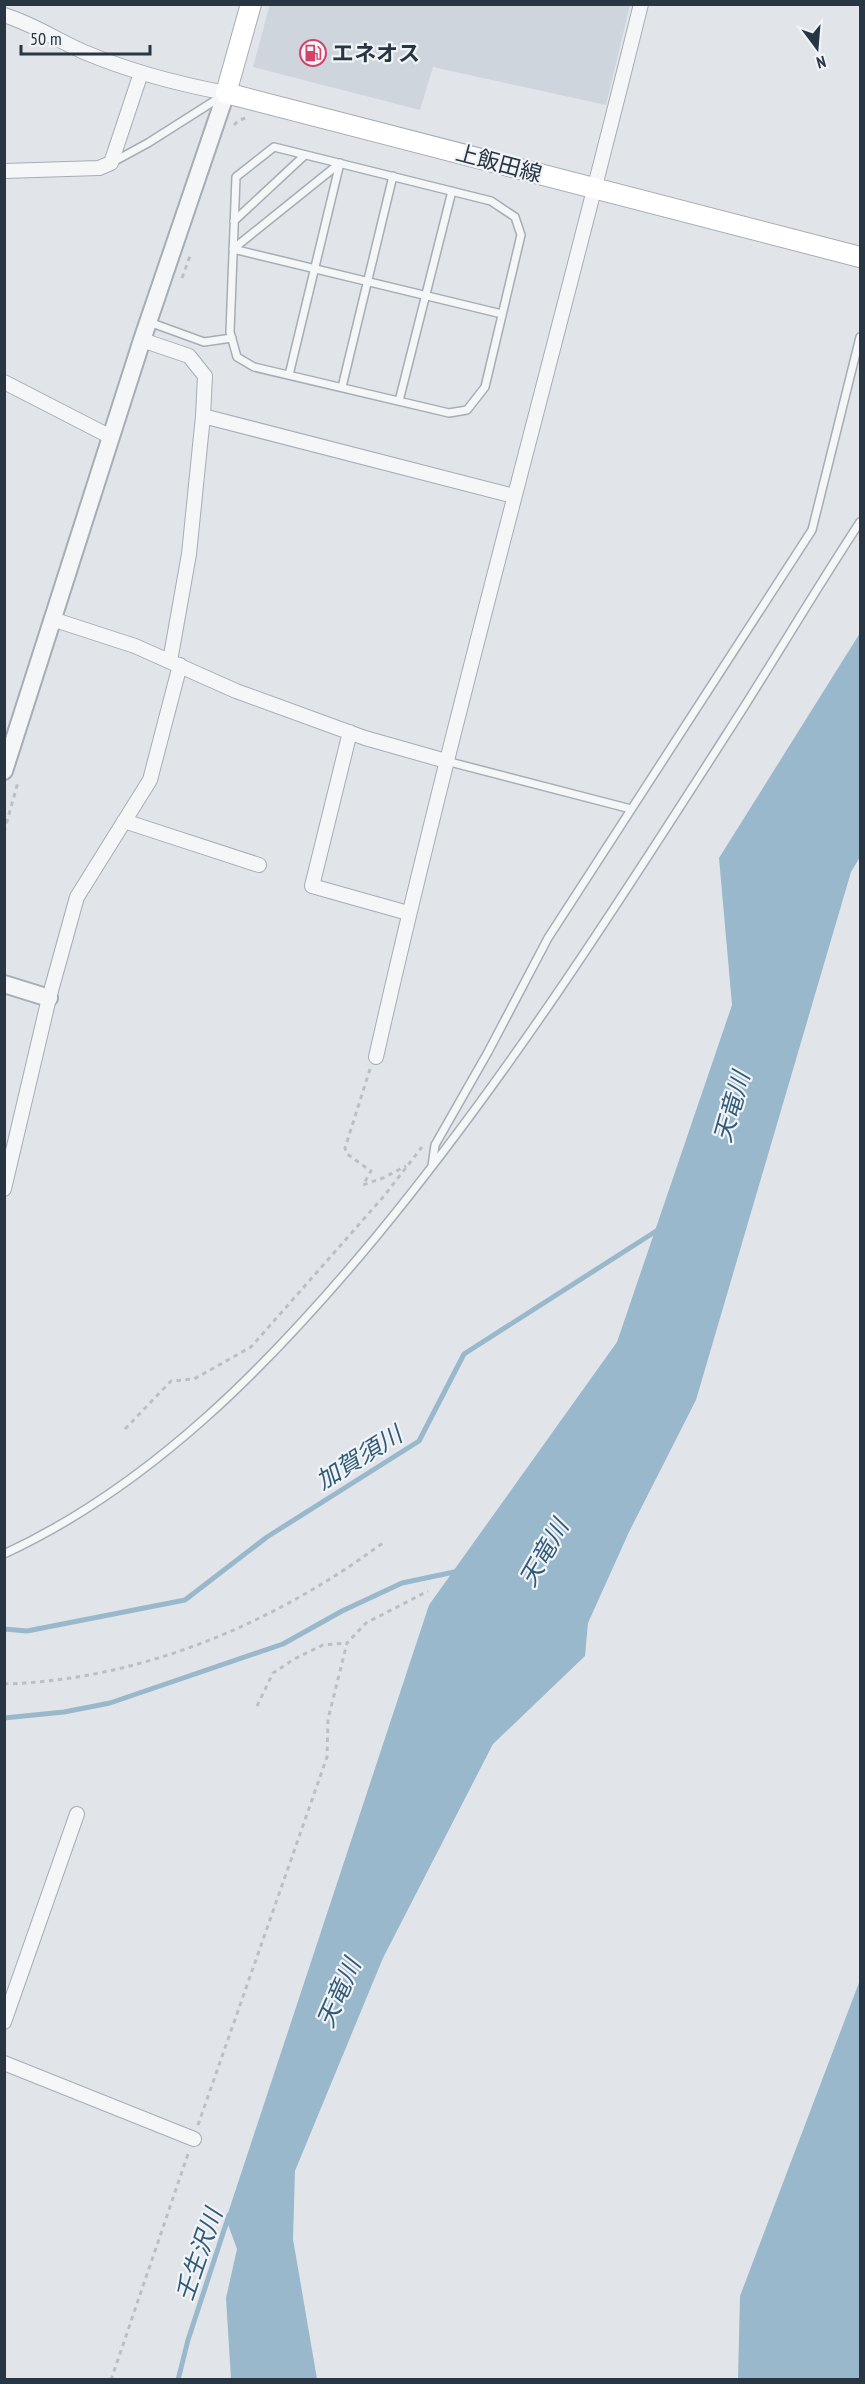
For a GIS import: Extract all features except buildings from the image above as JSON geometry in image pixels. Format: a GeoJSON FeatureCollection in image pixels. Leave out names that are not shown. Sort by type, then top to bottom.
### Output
{"type":"FeatureCollection","features":[{"type":"Feature","properties":{"kind":"main road"},"geometry":{"type":"LineString","coordinates":[[226,93],[251,4]]}},
{"type":"Feature","properties":{"kind":"main road","name":"上飯田線"},"geometry":{"type":"LineString","coordinates":[[226,93],[861,257]]}},
{"type":"Feature","properties":{"kind":"street"},"geometry":{"type":"LineString","coordinates":[[376,1057],[408,913],[446,761],[595,189],[640,4]]}},
{"type":"Feature","properties":{"kind":"street"},"geometry":{"type":"LineString","coordinates":[[4,15],[33,25],[85,52],[141,73],[226,93],[142,340],[4,771]]}},
{"type":"Feature","properties":{"kind":"street"},"geometry":{"type":"LineString","coordinates":[[4,171],[99,168],[111,163],[141,73]]}},
{"type":"Feature","properties":{"kind":"street"},"geometry":{"type":"LineString","coordinates":[[4,1190],[49,998],[77,897],[150,780],[175,663],[189,554],[205,376],[189,356],[142,340]]}},
{"type":"Feature","properties":{"kind":"street"},"geometry":{"type":"LineString","coordinates":[[4,382],[111,437]]}},
{"type":"Feature","properties":{"kind":"street"},"geometry":{"type":"LineString","coordinates":[[203,416],[514,496]]}},
{"type":"Feature","properties":{"kind":"street"},"geometry":{"type":"LineString","coordinates":[[52,619],[135,646],[236,691],[350,732],[446,761]]}},
{"type":"Feature","properties":{"kind":"street"},"geometry":{"type":"LineString","coordinates":[[350,732],[312,886],[408,913]]}},
{"type":"Feature","properties":{"kind":"street"},"geometry":{"type":"LineString","coordinates":[[124,821],[260,865]]}},
{"type":"Feature","properties":{"kind":"street"},"geometry":{"type":"LineString","coordinates":[[4,984],[49,998]]}},
{"type":"Feature","properties":{"kind":"street"},"geometry":{"type":"LineString","coordinates":[[4,2022],[77,1814]]}},
{"type":"Feature","properties":{"kind":"street"},"geometry":{"type":"LineString","coordinates":[[4,2063],[194,2139]]}},
{"type":"Feature","properties":{"kind":"lane"},"geometry":{"type":"LineString","coordinates":[[111,163],[148,143],[226,93]]}},
{"type":"Feature","properties":{"kind":"lane"},"geometry":{"type":"LineString","coordinates":[[274,147],[305,155],[491,201],[514,217],[521,235],[485,387],[468,410],[449,413],[255,367],[237,357],[230,332],[236,177],[274,147]]}},
{"type":"Feature","properties":{"kind":"lane"},"geometry":{"type":"LineString","coordinates":[[234,221],[305,155]]}},
{"type":"Feature","properties":{"kind":"lane"},"geometry":{"type":"LineString","coordinates":[[233,249],[340,163]]}},
{"type":"Feature","properties":{"kind":"lane"},"geometry":{"type":"LineString","coordinates":[[289,375],[340,163]]}},
{"type":"Feature","properties":{"kind":"lane"},"geometry":{"type":"LineString","coordinates":[[342,387],[393,176]]}},
{"type":"Feature","properties":{"kind":"lane"},"geometry":{"type":"LineString","coordinates":[[399,401],[452,191]]}},
{"type":"Feature","properties":{"kind":"lane"},"geometry":{"type":"LineString","coordinates":[[233,249],[502,314]]}},
{"type":"Feature","properties":{"kind":"lane"},"geometry":{"type":"LineString","coordinates":[[148,322],[204,342],[232,338]]}},
{"type":"Feature","properties":{"kind":"lane"},"geometry":{"type":"LineString","coordinates":[[432,1169],[435,1145],[488,1053],[548,938],[812,530],[861,337]]}},
{"type":"Feature","properties":{"kind":"lane"},"geometry":{"type":"LineString","coordinates":[[4,1554],[85,1510],[145,1467],[225,1401],[312,1312],[432,1169],[515,1054],[623,893],[861,522]]}},
{"type":"Feature","properties":{"kind":"lane"},"geometry":{"type":"LineString","coordinates":[[446,761],[632,809]]}},
{"type":"Feature","properties":{"kind":"path"},"geometry":{"type":"LineString","coordinates":[[376,1057],[369,1070],[345,1148],[347,1154],[371,1171],[363,1185],[408,1165]]}},
{"type":"Feature","properties":{"kind":"path"},"geometry":{"type":"LineString","coordinates":[[125,1429],[171,1381],[194,1379],[251,1347],[384,1196],[422,1146]]}},
{"type":"Feature","properties":{"kind":"path"},"geometry":{"type":"LineString","coordinates":[[4,1684],[56,1681],[135,1664],[190,1647],[242,1627],[298,1600],[352,1566],[384,1542]]}},
{"type":"Feature","properties":{"kind":"path"},"geometry":{"type":"LineString","coordinates":[[111,2379],[327,1757],[328,1719],[347,1643],[366,1623],[428,1591]]}},
{"type":"Feature","properties":{"kind":"path"},"geometry":{"type":"LineString","coordinates":[[257,1706],[273,1673],[294,1659],[323,1645],[347,1643]]}},
{"type":"Feature","properties":{"kind":"shaded area"},"geometry":{"type":"Polygon","coordinates":[[[270,4],[630,5],[606,105],[433,67],[420,110],[253,67],[270,4]]]}},
{"type":"Feature","properties":{"kind":"water","name":"天竜川"},"geometry":{"type":"Polygon","coordinates":[[[860,633],[860,857],[851,872],[696,1400],[629,1532],[588,1623],[585,1656],[493,1744],[383,1958],[295,2171],[293,2239],[317,2379],[231,2379],[226,2298],[237,2249],[226,2219],[429,1605],[617,1342],[732,1005],[719,858],[860,633]]]}},
{"type":"Feature","properties":{"kind":"water"},"geometry":{"type":"Polygon","coordinates":[[[860,1980],[860,2379],[738,2379],[740,2296],[860,1980]]]}},
{"type":"Feature","properties":{"kind":"waterway","name":"加賀須川"},"geometry":{"type":"LineString","coordinates":[[4,1629],[27,1631],[185,1600],[267,1537],[419,1441],[464,1354],[661,1228]]}},
{"type":"Feature","properties":{"kind":"waterway"},"geometry":{"type":"LineString","coordinates":[[4,1718],[64,1712],[110,1703],[283,1644],[342,1611],[402,1583],[459,1571]]}},
{"type":"Feature","properties":{"kind":"waterway","name":"壬生沢川"},"geometry":{"type":"LineString","coordinates":[[178,2380],[188,2340],[229,2215]]}},
{"type":"Feature","properties":{"kind":"place","name":"エネオス"},"geometry":{"type":"Point","coordinates":[313,53]}}]}
